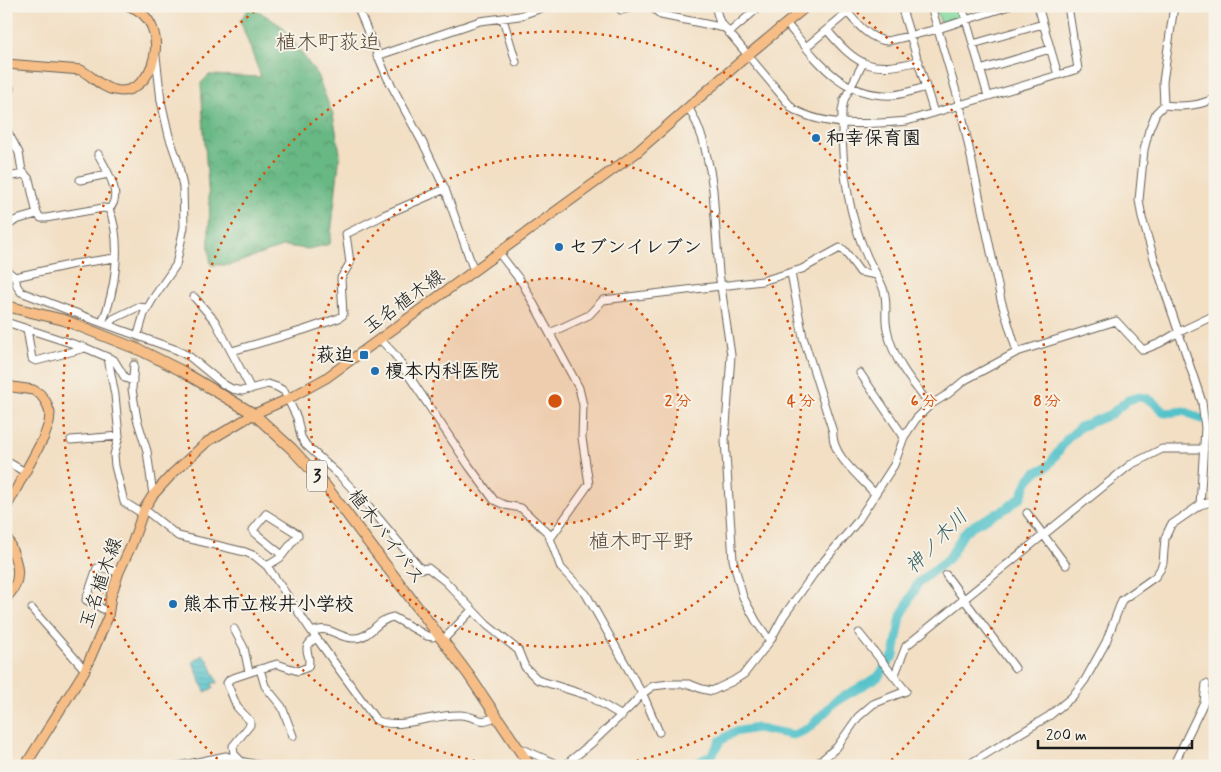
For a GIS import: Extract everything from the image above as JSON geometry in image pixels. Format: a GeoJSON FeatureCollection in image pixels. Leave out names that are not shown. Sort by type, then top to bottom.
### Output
{"type":"FeatureCollection","features":[{"type":"Feature","properties":{"kind":"highway","name":"植木バイパス"},"geometry":{"type":"LineString","coordinates":[[6,306],[64,320],[142,351],[180,370],[254,414],[292,448],[324,485],[440,637],[497,716],[530,766]]}},
{"type":"Feature","properties":{"kind":"main road","name":"玉名植木線"},"geometry":{"type":"LineString","coordinates":[[26,766],[85,670],[108,618],[119,572],[132,544],[143,511],[153,495],[173,473],[207,442],[254,414],[288,399],[326,378],[636,153],[807,6]]}},
{"type":"Feature","properties":{"kind":"main road"},"geometry":{"type":"LineString","coordinates":[[6,64],[81,70],[91,75],[105,87],[115,91],[135,87],[144,80],[152,65],[156,51],[151,22],[132,7]]}},
{"type":"Feature","properties":{"kind":"main road"},"geometry":{"type":"LineString","coordinates":[[6,386],[33,390],[40,394],[46,402],[50,413],[50,424],[44,437],[6,508]]}},
{"type":"Feature","properties":{"kind":"main road"},"geometry":{"type":"LineString","coordinates":[[6,535],[18,566],[18,580],[14,590],[6,598]]}},
{"type":"Feature","properties":{"kind":"street"},"geometry":{"type":"LineString","coordinates":[[6,9],[11,6]]}},
{"type":"Feature","properties":{"kind":"street"},"geometry":{"type":"LineString","coordinates":[[357,6],[377,56],[445,189],[474,271]]}},
{"type":"Feature","properties":{"kind":"street"},"geometry":{"type":"LineString","coordinates":[[377,56],[480,22],[519,16],[546,6]]}},
{"type":"Feature","properties":{"kind":"street"},"geometry":{"type":"LineString","coordinates":[[617,6],[621,10],[639,6]]}},
{"type":"Feature","properties":{"kind":"street"},"geometry":{"type":"LineString","coordinates":[[651,6],[661,15],[727,31]]}},
{"type":"Feature","properties":{"kind":"street"},"geometry":{"type":"LineString","coordinates":[[727,31],[760,6]]}},
{"type":"Feature","properties":{"kind":"street"},"geometry":{"type":"LineString","coordinates":[[842,6],[868,34],[880,41],[894,41],[1009,6]]}},
{"type":"Feature","properties":{"kind":"street"},"geometry":{"type":"LineString","coordinates":[[806,47],[855,6]]}},
{"type":"Feature","properties":{"kind":"street"},"geometry":{"type":"LineString","coordinates":[[901,6],[934,113]]}},
{"type":"Feature","properties":{"kind":"street"},"geometry":{"type":"LineString","coordinates":[[931,6],[960,105],[1002,300],[1017,352]]}},
{"type":"Feature","properties":{"kind":"street"},"geometry":{"type":"LineString","coordinates":[[962,6],[988,96]]}},
{"type":"Feature","properties":{"kind":"street"},"geometry":{"type":"LineString","coordinates":[[1038,6],[1058,75]]}},
{"type":"Feature","properties":{"kind":"street"},"geometry":{"type":"LineString","coordinates":[[716,7],[719,20],[727,31],[757,64],[793,109],[806,116],[842,122],[878,124],[907,121],[1078,69],[1068,6]]}},
{"type":"Feature","properties":{"kind":"street"},"geometry":{"type":"LineString","coordinates":[[1164,106],[1163,82],[1174,6]]}},
{"type":"Feature","properties":{"kind":"street"},"geometry":{"type":"LineString","coordinates":[[502,19],[516,62]]}},
{"type":"Feature","properties":{"kind":"street"},"geometry":{"type":"LineString","coordinates":[[786,23],[830,74],[851,88],[873,94],[890,95],[926,87]]}},
{"type":"Feature","properties":{"kind":"street"},"geometry":{"type":"LineString","coordinates":[[973,44],[1042,24]]}},
{"type":"Feature","properties":{"kind":"street"},"geometry":{"type":"LineString","coordinates":[[827,30],[846,51],[863,63],[884,68],[919,62]]}},
{"type":"Feature","properties":{"kind":"street"},"geometry":{"type":"LineString","coordinates":[[980,70],[1050,49]]}},
{"type":"Feature","properties":{"kind":"street"},"geometry":{"type":"LineString","coordinates":[[139,331],[147,308],[176,265],[184,227],[183,187],[178,162],[160,101],[156,51]]}},
{"type":"Feature","properties":{"kind":"street"},"geometry":{"type":"LineString","coordinates":[[863,63],[844,100],[842,111],[846,185],[853,216],[866,255],[885,293],[885,318],[890,344],[905,373],[930,405]]}},
{"type":"Feature","properties":{"kind":"street"},"geometry":{"type":"LineString","coordinates":[[6,84],[10,88],[6,102]]}},
{"type":"Feature","properties":{"kind":"street"},"geometry":{"type":"LineString","coordinates":[[1200,505],[1205,422],[1198,388],[1155,262],[1142,218],[1139,200],[1144,150],[1156,113],[1164,106],[1197,104],[1215,98]]}},
{"type":"Feature","properties":{"kind":"street"},"geometry":{"type":"LineString","coordinates":[[688,108],[700,132],[710,170],[720,286],[732,355],[725,440],[733,560],[743,597],[770,641]]}},
{"type":"Feature","properties":{"kind":"street"},"geometry":{"type":"LineString","coordinates":[[6,128],[19,152],[22,171],[29,179],[37,214],[41,218],[87,210],[109,209]]}},
{"type":"Feature","properties":{"kind":"street"},"geometry":{"type":"LineString","coordinates":[[98,154],[108,174],[115,195],[115,200],[109,209],[113,226],[116,258],[112,294],[105,324]]}},
{"type":"Feature","properties":{"kind":"street"},"geometry":{"type":"LineString","coordinates":[[6,176],[25,174]]}},
{"type":"Feature","properties":{"kind":"street"},"geometry":{"type":"LineString","coordinates":[[80,180],[108,174]]}},
{"type":"Feature","properties":{"kind":"street"},"geometry":{"type":"LineString","coordinates":[[232,351],[304,330],[343,315],[341,278],[350,263],[346,234],[384,215],[445,189]]}},
{"type":"Feature","properties":{"kind":"street"},"geometry":{"type":"LineString","coordinates":[[6,227],[16,220],[37,214]]}},
{"type":"Feature","properties":{"kind":"street"},"geometry":{"type":"LineString","coordinates":[[550,333],[589,315],[603,300],[762,281],[791,273],[840,248],[844,250],[860,272],[877,274]]}},
{"type":"Feature","properties":{"kind":"street"},"geometry":{"type":"LineString","coordinates":[[499,253],[523,284],[579,388],[584,405],[582,438],[589,484],[550,539]]}},
{"type":"Feature","properties":{"kind":"street"},"geometry":{"type":"LineString","coordinates":[[15,277],[74,264],[116,258]]}},
{"type":"Feature","properties":{"kind":"street"},"geometry":{"type":"LineString","coordinates":[[6,270],[15,277],[21,292],[177,350],[190,357],[222,384],[232,389],[242,391],[268,384],[284,391],[297,418],[301,437],[306,445],[366,503],[421,569],[428,568],[446,582],[472,610],[518,650],[525,667],[538,680],[590,696],[622,716]]}},
{"type":"Feature","properties":{"kind":"street"},"geometry":{"type":"LineString","coordinates":[[791,273],[802,336],[833,432],[832,440],[850,470],[875,494]]}},
{"type":"Feature","properties":{"kind":"street"},"geometry":{"type":"LineString","coordinates":[[194,296],[215,321],[252,389]]}},
{"type":"Feature","properties":{"kind":"street"},"geometry":{"type":"LineString","coordinates":[[105,324],[138,307],[147,308]]}},
{"type":"Feature","properties":{"kind":"street"},"geometry":{"type":"LineString","coordinates":[[518,747],[562,766],[622,716],[642,694],[653,686],[689,684],[712,691],[733,682],[744,674],[770,641],[783,617],[818,568],[857,522],[894,465],[904,437],[916,419],[930,405],[948,394],[965,380],[1017,352],[1116,321],[1143,350],[1215,316]]}},
{"type":"Feature","properties":{"kind":"street"},"geometry":{"type":"LineString","coordinates":[[6,322],[86,348],[114,360],[125,378],[133,381]]}},
{"type":"Feature","properties":{"kind":"street"},"geometry":{"type":"LineString","coordinates":[[27,329],[32,359],[36,361],[86,348]]}},
{"type":"Feature","properties":{"kind":"street"},"geometry":{"type":"LineString","coordinates":[[380,339],[395,355],[494,500],[521,508],[548,534],[561,568],[586,594],[649,707],[659,732]]}},
{"type":"Feature","properties":{"kind":"street"},"geometry":{"type":"LineString","coordinates":[[108,358],[115,395],[119,436],[114,455],[115,466],[124,502],[143,511],[178,536],[245,552],[255,556],[267,566],[376,720],[394,724],[442,716],[462,715],[480,722],[497,716]]}},
{"type":"Feature","properties":{"kind":"street"},"geometry":{"type":"LineString","coordinates":[[134,364],[132,389],[137,419],[147,451],[153,495]]}},
{"type":"Feature","properties":{"kind":"street"},"geometry":{"type":"LineString","coordinates":[[860,373],[904,437]]}},
{"type":"Feature","properties":{"kind":"street"},"geometry":{"type":"LineString","coordinates":[[71,440],[119,436]]}},
{"type":"Feature","properties":{"kind":"street"},"geometry":{"type":"LineString","coordinates":[[894,677],[906,646],[1130,465],[1162,449],[1204,449]]}},
{"type":"Feature","properties":{"kind":"street"},"geometry":{"type":"LineString","coordinates":[[6,461],[25,472]]}},
{"type":"Feature","properties":{"kind":"street"},"geometry":{"type":"LineString","coordinates":[[966,766],[1049,716],[1072,697],[1085,680],[1106,642],[1122,600],[1155,577],[1160,570],[1163,563],[1165,538],[1171,525],[1200,505],[1215,501]]}},
{"type":"Feature","properties":{"kind":"street"},"geometry":{"type":"LineString","coordinates":[[1027,513],[1066,565]]}},
{"type":"Feature","properties":{"kind":"street"},"geometry":{"type":"LineString","coordinates":[[267,566],[282,555],[298,534],[266,514],[253,530],[282,555]]}},
{"type":"Feature","properties":{"kind":"street"},"geometry":{"type":"LineString","coordinates":[[103,609],[86,600],[98,568],[119,572]]}},
{"type":"Feature","properties":{"kind":"street"},"geometry":{"type":"LineString","coordinates":[[946,575],[1015,668]]}},
{"type":"Feature","properties":{"kind":"street"},"geometry":{"type":"LineString","coordinates":[[32,609],[85,670]]}},
{"type":"Feature","properties":{"kind":"street"},"geometry":{"type":"LineString","coordinates":[[241,761],[234,754],[233,746],[250,726],[250,721],[236,707],[227,683],[230,679],[277,664],[298,671],[308,667],[310,662],[306,649],[319,629],[326,629],[352,638],[364,636],[381,620],[393,617],[427,636],[440,637],[472,610]]}},
{"type":"Feature","properties":{"kind":"street"},"geometry":{"type":"LineString","coordinates":[[234,629],[244,648],[249,672]]}},
{"type":"Feature","properties":{"kind":"street"},"geometry":{"type":"LineString","coordinates":[[815,766],[837,747],[858,717],[873,704],[906,691],[859,633]]}},
{"type":"Feature","properties":{"kind":"street"},"geometry":{"type":"LineString","coordinates":[[260,669],[265,686],[282,708],[293,736]]}},
{"type":"Feature","properties":{"kind":"street"},"geometry":{"type":"LineString","coordinates":[[1173,766],[1204,702],[1206,684]]}},
{"type":"Feature","properties":{"kind":"street"},"geometry":{"type":"LineString","coordinates":[[179,766],[226,756],[265,766]]}},
{"type":"Feature","properties":{"kind":"green space"},"geometry":{"type":"Polygon","coordinates":[[[251,6],[283,27],[317,75],[333,115],[340,153],[330,244],[308,249],[285,246],[230,265],[211,265],[209,199],[201,83],[209,75],[261,77],[240,20],[251,6]]]}},
{"type":"Feature","properties":{"kind":"green space"},"geometry":{"type":"Polygon","coordinates":[[[935,6],[960,6],[963,17],[941,24],[935,6]]]}},
{"type":"Feature","properties":{"kind":"water"},"geometry":{"type":"Polygon","coordinates":[[[203,655],[208,660],[218,683],[212,683],[213,688],[205,692],[193,662],[203,655]]]}},
{"type":"Feature","properties":{"kind":"waterway","name":"神ノ木川"},"geometry":{"type":"LineString","coordinates":[[691,766],[710,756],[720,741],[734,732],[757,728],[793,735],[803,731],[810,727],[836,701],[878,677],[894,655],[901,616],[918,583],[949,558],[964,533],[972,526],[1007,508],[1021,497],[1028,480],[1036,472],[1047,467],[1067,439],[1080,427],[1111,414],[1128,400],[1139,397],[1153,402],[1165,413],[1184,411],[1201,419],[1215,416]]}},
{"type":"Feature","properties":{"kind":"tunnel"},"geometry":{"type":"LineString","coordinates":[[134,365],[139,331]]}},
{"type":"Feature","properties":{"kind":"place","name":"和幸保育園"},"geometry":{"type":"Point","coordinates":[816,138]}},
{"type":"Feature","properties":{"kind":"place","name":"セブンイレブン"},"geometry":{"type":"Point","coordinates":[559,247]}},
{"type":"Feature","properties":{"kind":"place","name":"萩迫"},"geometry":{"type":"Point","coordinates":[364,355]}},
{"type":"Feature","properties":{"kind":"place","name":"榎本内科医院"},"geometry":{"type":"Point","coordinates":[375,371]}},
{"type":"Feature","properties":{"kind":"place","name":"熊本市立桜井小学校"},"geometry":{"type":"Point","coordinates":[173,604]}},
{"type":"Feature","properties":{"kind":"district","name":"植木町荻迫"},"geometry":{"type":"Point","coordinates":[328,43]}},
{"type":"Feature","properties":{"kind":"district","name":"植木町平野"},"geometry":{"type":"Point","coordinates":[641,542]}}]}
